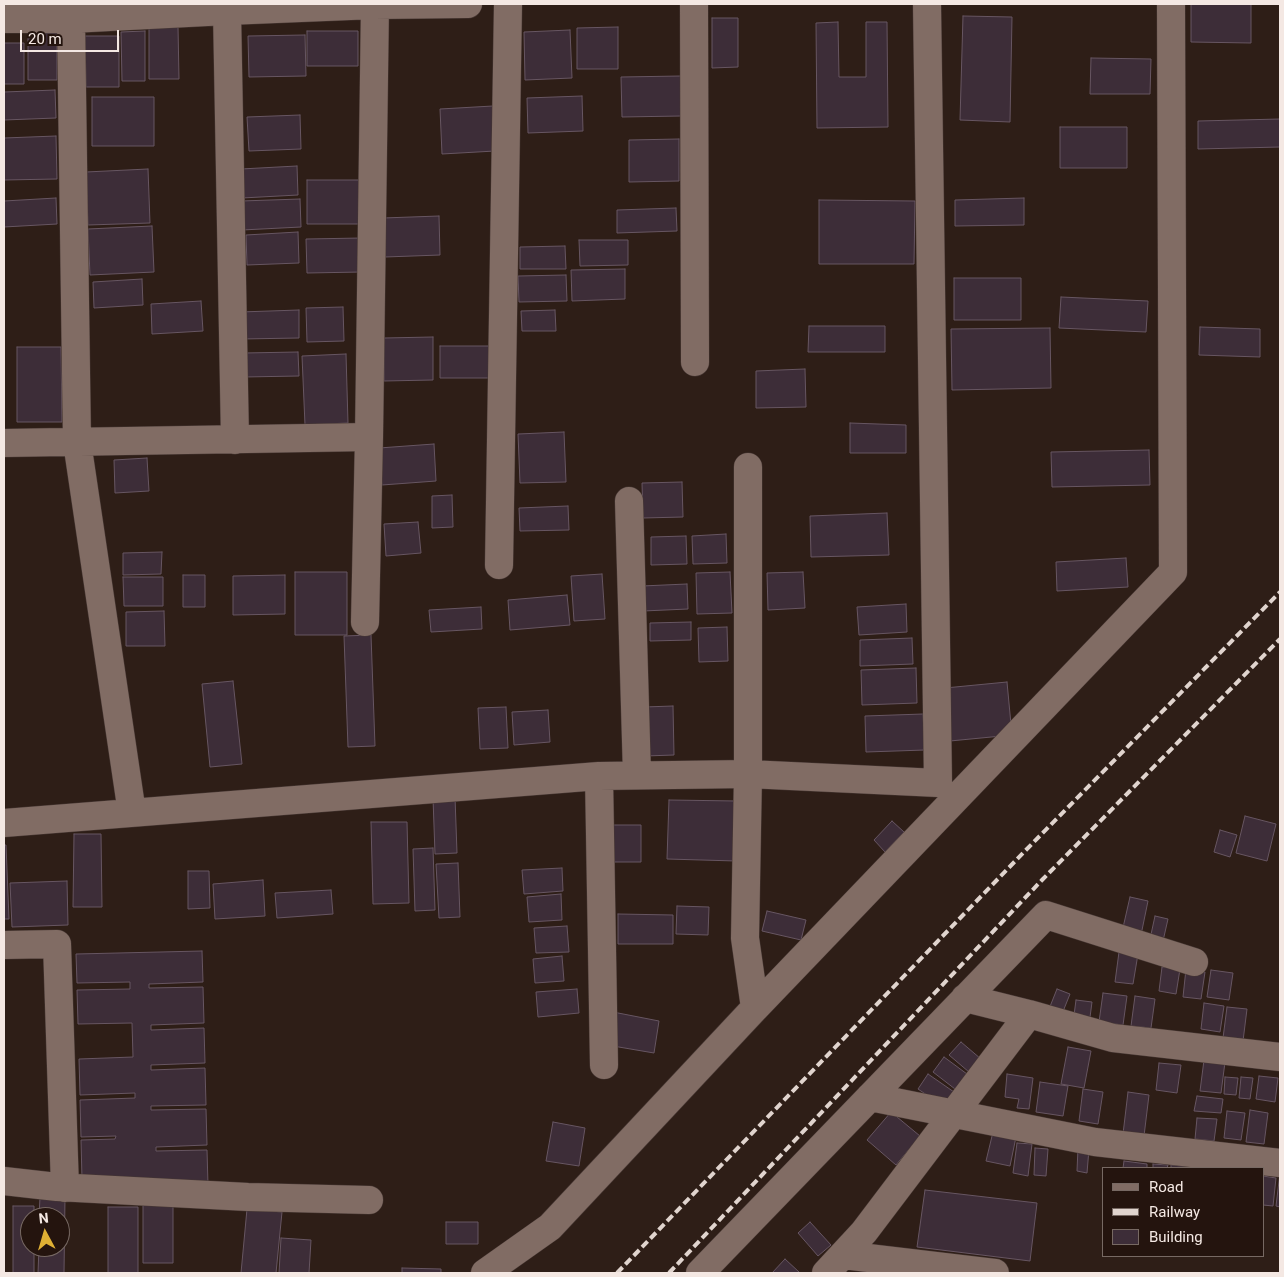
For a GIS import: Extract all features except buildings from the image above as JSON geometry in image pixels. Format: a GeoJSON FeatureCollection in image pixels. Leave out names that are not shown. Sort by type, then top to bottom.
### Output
{"type":"FeatureCollection","features":[{"type":"Feature","properties":{"kind":"street"},"geometry":{"type":"LineString","coordinates":[[4,19],[71,19],[375,5],[468,4]]}},
{"type":"Feature","properties":{"kind":"street"},"geometry":{"type":"LineString","coordinates":[[499,565],[508,4]]}},
{"type":"Feature","properties":{"kind":"street"},"geometry":{"type":"LineString","coordinates":[[694,4],[695,362]]}},
{"type":"Feature","properties":{"kind":"street"},"geometry":{"type":"LineString","coordinates":[[4,823],[599,776],[748,774],[938,782],[927,4]]}},
{"type":"Feature","properties":{"kind":"street"},"geometry":{"type":"LineString","coordinates":[[485,1273],[550,1227],[755,1008],[1174,572],[1171,4]]}},
{"type":"Feature","properties":{"kind":"street"},"geometry":{"type":"LineString","coordinates":[[365,622],[375,5]]}},
{"type":"Feature","properties":{"kind":"street"},"geometry":{"type":"LineString","coordinates":[[227,11],[235,440]]}},
{"type":"Feature","properties":{"kind":"street"},"geometry":{"type":"LineString","coordinates":[[71,19],[77,442],[132,813]]}},
{"type":"Feature","properties":{"kind":"street"},"geometry":{"type":"LineString","coordinates":[[4,443],[369,437]]}},
{"type":"Feature","properties":{"kind":"street"},"geometry":{"type":"LineString","coordinates":[[748,467],[748,774],[745,938],[755,1008]]}},
{"type":"Feature","properties":{"kind":"street"},"geometry":{"type":"LineString","coordinates":[[629,500],[637,775]]}},
{"type":"Feature","properties":{"kind":"street"},"geometry":{"type":"LineString","coordinates":[[599,776],[604,1065]]}},
{"type":"Feature","properties":{"kind":"street"},"geometry":{"type":"LineString","coordinates":[[700,1273],[1046,915],[1194,962]]}},
{"type":"Feature","properties":{"kind":"street"},"geometry":{"type":"LineString","coordinates":[[4,945],[57,944],[65,1188]]}},
{"type":"Feature","properties":{"kind":"street"},"geometry":{"type":"LineString","coordinates":[[965,998],[1113,1038],[1280,1058]]}},
{"type":"Feature","properties":{"kind":"street"},"geometry":{"type":"LineString","coordinates":[[834,1264],[864,1232],[1029,1014]]}},
{"type":"Feature","properties":{"kind":"street"},"geometry":{"type":"LineString","coordinates":[[870,1097],[1095,1142],[1280,1163]]}},
{"type":"Feature","properties":{"kind":"street"},"geometry":{"type":"LineString","coordinates":[[4,1181],[65,1188],[248,1197],[369,1200]]}},
{"type":"Feature","properties":{"kind":"street"},"geometry":{"type":"LineString","coordinates":[[834,1264],[996,1273]]}},
{"type":"Feature","properties":{"kind":"railway"},"geometry":{"type":"LineString","coordinates":[[617,1273],[1023,853],[1280,592]]}},
{"type":"Feature","properties":{"kind":"railway"},"geometry":{"type":"LineString","coordinates":[[669,1273],[1042,880],[1280,639]]}}]}
